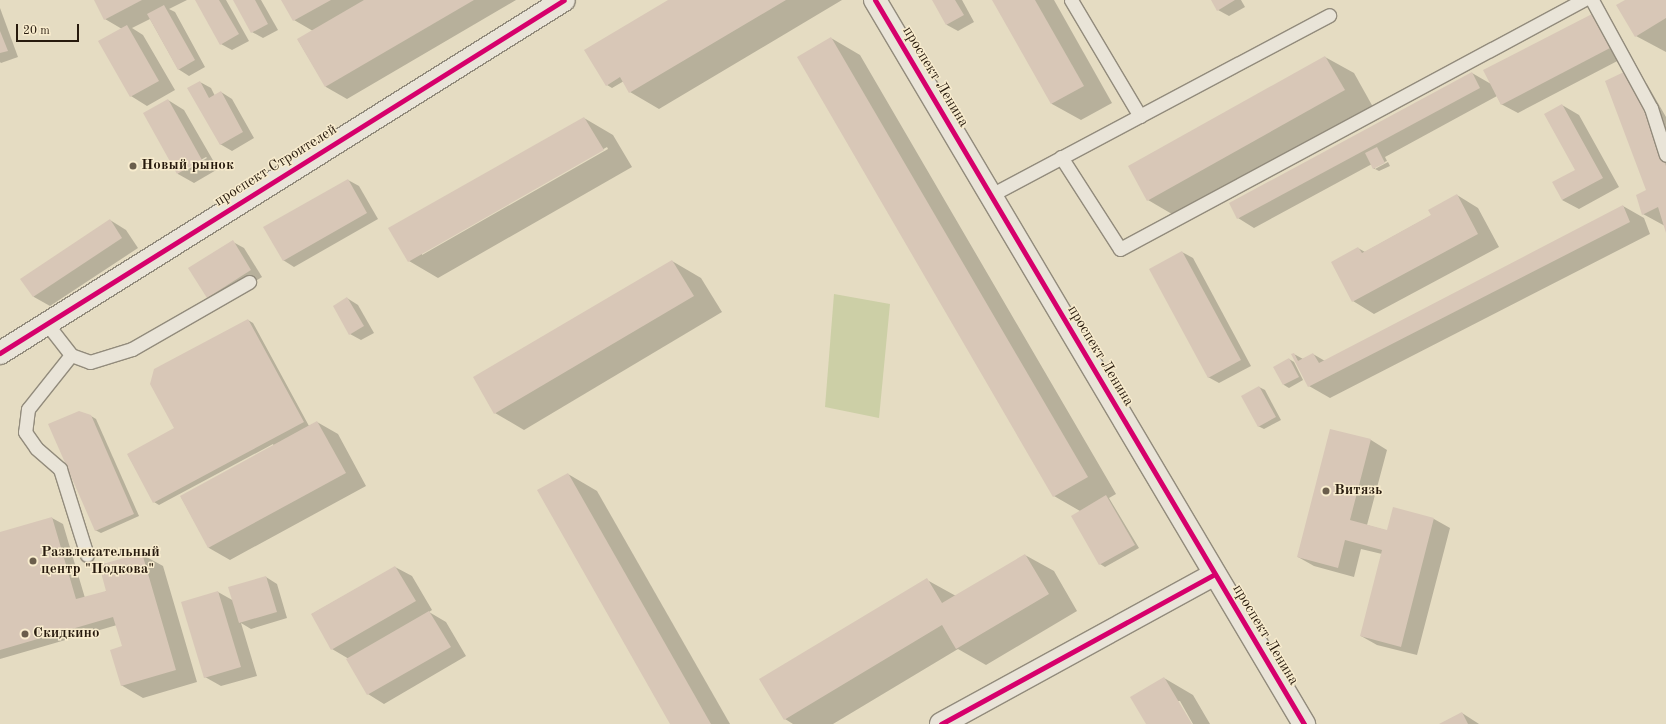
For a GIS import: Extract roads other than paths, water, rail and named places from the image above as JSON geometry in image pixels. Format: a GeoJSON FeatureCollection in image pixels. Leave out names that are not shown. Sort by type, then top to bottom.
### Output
{"type":"FeatureCollection","features":[{"type":"Feature","properties":{"kind":"street","name":"проспект Строителей"},"geometry":{"type":"LineString","coordinates":[[0,353],[564,0]]}},
{"type":"Feature","properties":{"kind":"street","name":"проспект Ленина"},"geometry":{"type":"LineString","coordinates":[[875,0],[1304,724]]}},
{"type":"Feature","properties":{"kind":"street"},"geometry":{"type":"LineString","coordinates":[[941,724],[1215,574]]}},
{"type":"Feature","properties":{"kind":"lane"},"geometry":{"type":"LineString","coordinates":[[1071,0],[1140,116]]}},
{"type":"Feature","properties":{"kind":"lane"},"geometry":{"type":"LineString","coordinates":[[1061,158],[1120,248],[1583,0]]}},
{"type":"Feature","properties":{"kind":"lane"},"geometry":{"type":"LineString","coordinates":[[1592,0],[1651,108],[1666,155]]}},
{"type":"Feature","properties":{"kind":"lane"},"geometry":{"type":"LineString","coordinates":[[991,195],[1329,15]]}},
{"type":"Feature","properties":{"kind":"lane"},"geometry":{"type":"LineString","coordinates":[[47,324],[71,355],[90,362],[132,350],[249,282]]}},
{"type":"Feature","properties":{"kind":"lane"},"geometry":{"type":"LineString","coordinates":[[71,355],[28,409],[25,432],[36,448],[60,469],[87,555]]}},
{"type":"Feature","properties":{"kind":"place","name":"Новый рынок"},"geometry":{"type":"Point","coordinates":[133,166]}},
{"type":"Feature","properties":{"kind":"place","name":"Витязь"},"geometry":{"type":"Point","coordinates":[1326,491]}},
{"type":"Feature","properties":{"kind":"place","name":"Развлекательный центр \"Подкова\""},"geometry":{"type":"Point","coordinates":[33,561]}},
{"type":"Feature","properties":{"kind":"place","name":"Скидкино"},"geometry":{"type":"Point","coordinates":[25,634]}}]}
